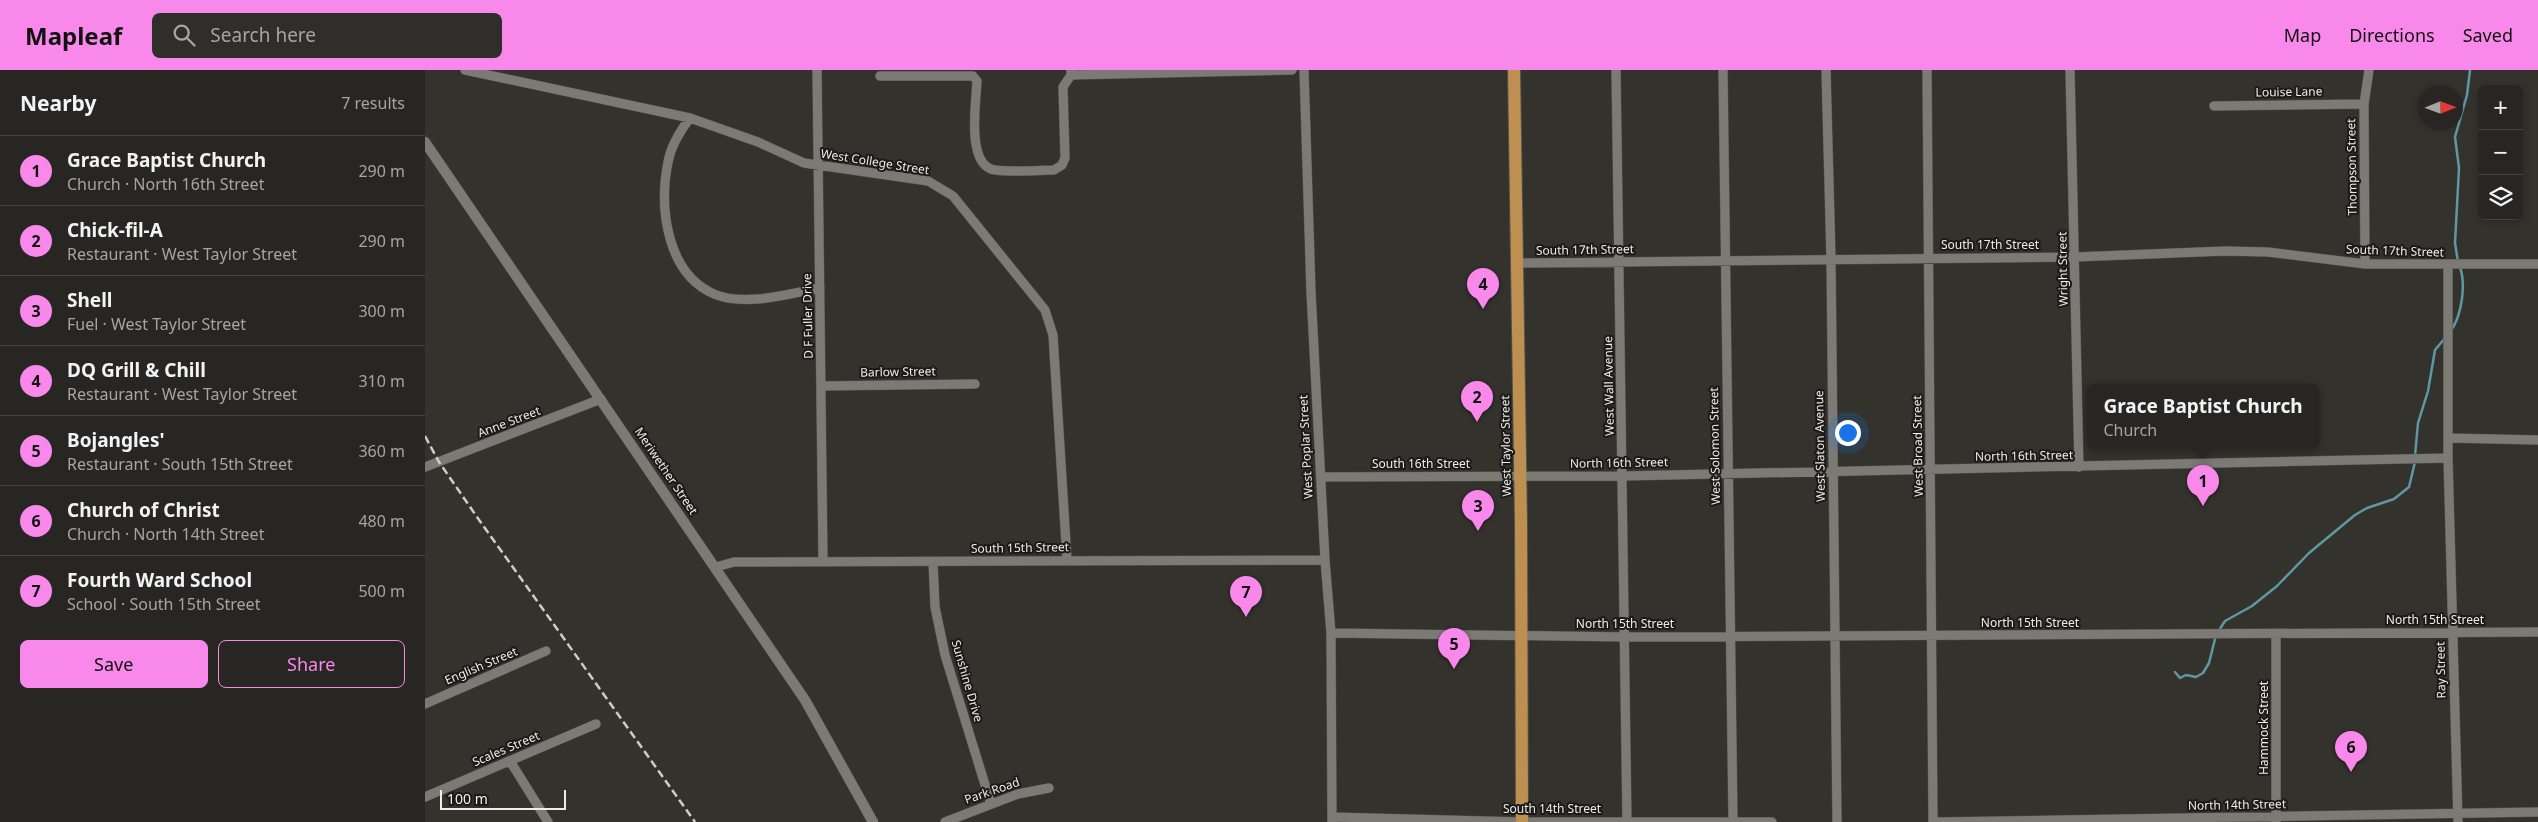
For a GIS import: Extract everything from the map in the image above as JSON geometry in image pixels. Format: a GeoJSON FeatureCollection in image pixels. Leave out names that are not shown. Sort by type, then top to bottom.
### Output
{"type":"FeatureCollection","features":[{"type":"Feature","properties":{"kind":"main road","name":"West Taylor Street"},"geometry":{"type":"LineString","coordinates":[[1514,70],[1520,477],[1522,822]]}},
{"type":"Feature","properties":{"kind":"street","name":"West College Street"},"geometry":{"type":"LineString","coordinates":[[465,70],[690,118],[758,142],[804,163],[928,181],[953,196],[1045,310],[1053,335],[1067,560]]}},
{"type":"Feature","properties":{"kind":"street","name":"D F Fuller Drive"},"geometry":{"type":"LineString","coordinates":[[817,70],[823,561]]}},
{"type":"Feature","properties":{"kind":"street"},"geometry":{"type":"LineString","coordinates":[[880,76],[973,76],[977,81],[976,151],[981,163],[992,170],[1054,170],[1062,165],[1065,158],[1063,88],[1071,72],[1292,70]]}},
{"type":"Feature","properties":{"kind":"street","name":"West Poplar Street"},"geometry":{"type":"LineString","coordinates":[[1304,70],[1311,292],[1325,560],[1331,633],[1332,820]]}},
{"type":"Feature","properties":{"kind":"street","name":"West Wall Avenue"},"geometry":{"type":"LineString","coordinates":[[1616,70],[1627,822]]}},
{"type":"Feature","properties":{"kind":"street","name":"West Solomon Street"},"geometry":{"type":"LineString","coordinates":[[1723,70],[1733,822]]}},
{"type":"Feature","properties":{"kind":"street","name":"West Slaton Avenue"},"geometry":{"type":"LineString","coordinates":[[1826,70],[1831,259],[1837,822]]}},
{"type":"Feature","properties":{"kind":"street","name":"West Broad Street"},"geometry":{"type":"LineString","coordinates":[[1927,70],[1933,822]]}},
{"type":"Feature","properties":{"kind":"street","name":"Wright Street"},"geometry":{"type":"LineString","coordinates":[[2070,70],[2079,467]]}},
{"type":"Feature","properties":{"kind":"street","name":"Thompson Street"},"geometry":{"type":"LineString","coordinates":[[2365,264],[2364,104],[2369,70]]}},
{"type":"Feature","properties":{"kind":"street","name":"Louise Lane"},"geometry":{"type":"LineString","coordinates":[[2214,106],[2364,104]]}},
{"type":"Feature","properties":{"kind":"street"},"geometry":{"type":"LineString","coordinates":[[690,118],[679,133],[668,161],[664,192],[666,222],[675,254],[691,278],[714,294],[738,299],[771,297],[820,288]]}},
{"type":"Feature","properties":{"kind":"street","name":"Meriwether Street"},"geometry":{"type":"LineString","coordinates":[[425,142],[716,566],[805,700],[873,822]]}},
{"type":"Feature","properties":{"kind":"street","name":"South 17th Street"},"geometry":{"type":"LineString","coordinates":[[1517,263],[2075,257],[2268,252],[2365,264],[2448,266],[2538,264]]}},
{"type":"Feature","properties":{"kind":"street"},"geometry":{"type":"LineString","coordinates":[[2448,266],[2448,458]]}},
{"type":"Feature","properties":{"kind":"street","name":"Barlow Street"},"geometry":{"type":"LineString","coordinates":[[821,386],[975,384]]}},
{"type":"Feature","properties":{"kind":"street","name":"Anne Street"},"geometry":{"type":"LineString","coordinates":[[425,467],[601,399]]}},
{"type":"Feature","properties":{"kind":"street"},"geometry":{"type":"LineString","coordinates":[[2449,438],[2538,440]]}},
{"type":"Feature","properties":{"kind":"street","name":"North 16th Street"},"geometry":{"type":"LineString","coordinates":[[1520,477],[2448,458]]}},
{"type":"Feature","properties":{"kind":"street","name":"Ray Street"},"geometry":{"type":"LineString","coordinates":[[2448,458],[2457,818]]}},
{"type":"Feature","properties":{"kind":"street","name":"South 16th Street"},"geometry":{"type":"LineString","coordinates":[[1321,477],[1520,477]]}},
{"type":"Feature","properties":{"kind":"street","name":"South 15th Street"},"geometry":{"type":"LineString","coordinates":[[716,566],[734,562],[823,561],[1325,560]]}},
{"type":"Feature","properties":{"kind":"street","name":"Sunshine Drive"},"geometry":{"type":"LineString","coordinates":[[933,562],[935,607],[943,646],[991,804]]}},
{"type":"Feature","properties":{"kind":"street","name":"North 15th Street"},"geometry":{"type":"LineString","coordinates":[[1521,635],[1625,637],[2538,632]]}},
{"type":"Feature","properties":{"kind":"street"},"geometry":{"type":"LineString","coordinates":[[1331,633],[1521,635]]}},
{"type":"Feature","properties":{"kind":"street","name":"Hammock Street"},"geometry":{"type":"LineString","coordinates":[[2276,634],[2276,819]]}},
{"type":"Feature","properties":{"kind":"street","name":"English Street"},"geometry":{"type":"LineString","coordinates":[[425,704],[546,652]]}},
{"type":"Feature","properties":{"kind":"street","name":"Scales Street"},"geometry":{"type":"LineString","coordinates":[[425,797],[596,724]]}},
{"type":"Feature","properties":{"kind":"street"},"geometry":{"type":"LineString","coordinates":[[509,761],[548,822]]}},
{"type":"Feature","properties":{"kind":"street","name":"Park Road"},"geometry":{"type":"LineString","coordinates":[[945,822],[1018,794],[1049,788]]}},
{"type":"Feature","properties":{"kind":"street","name":"North 14th Street"},"geometry":{"type":"LineString","coordinates":[[1937,822],[2457,818],[2538,812]]}},
{"type":"Feature","properties":{"kind":"street","name":"South 14th Street"},"geometry":{"type":"LineString","coordinates":[[1332,820],[1772,822]]}},
{"type":"Feature","properties":{"kind":"waterway"},"geometry":{"type":"LineString","coordinates":[[2458,262],[2455,243],[2459,168],[2455,137],[2467,95],[2470,70]]}},
{"type":"Feature","properties":{"kind":"waterway"},"geometry":{"type":"LineString","coordinates":[[2450,332],[2457,318],[2462,300],[2463,282],[2460,267]]}},
{"type":"Feature","properties":{"kind":"waterway"},"geometry":{"type":"LineString","coordinates":[[2415,456],[2418,423],[2428,391],[2435,350],[2445,338]]}},
{"type":"Feature","properties":{"kind":"waterway"},"geometry":{"type":"LineString","coordinates":[[2175,672],[2180,678],[2186,675],[2196,677],[2203,673],[2209,663],[2216,635],[2225,621],[2252,606],[2277,586],[2309,553],[2355,515],[2367,508],[2394,499],[2409,487],[2415,462]]}},
{"type":"Feature","properties":{"kind":"railway"},"geometry":{"type":"LineString","coordinates":[[425,436],[439,462],[477,517],[695,822]]}},
{"type":"Feature","properties":{"kind":"place","name":"DQ Grill & Chill"},"geometry":{"type":"Point","coordinates":[1483,309]}},
{"type":"Feature","properties":{"kind":"place","name":"Chick-fil-A"},"geometry":{"type":"Point","coordinates":[1477,422]}},
{"type":"Feature","properties":{"kind":"place","name":"Grace Baptist Church"},"geometry":{"type":"Point","coordinates":[2203,506]}},
{"type":"Feature","properties":{"kind":"place","name":"Shell"},"geometry":{"type":"Point","coordinates":[1478,531]}},
{"type":"Feature","properties":{"kind":"place","name":"Fourth Ward School"},"geometry":{"type":"Point","coordinates":[1246,617]}},
{"type":"Feature","properties":{"kind":"place","name":"Bojangles'"},"geometry":{"type":"Point","coordinates":[1454,669]}},
{"type":"Feature","properties":{"kind":"place","name":"Church of Christ"},"geometry":{"type":"Point","coordinates":[2351,772]}}]}
